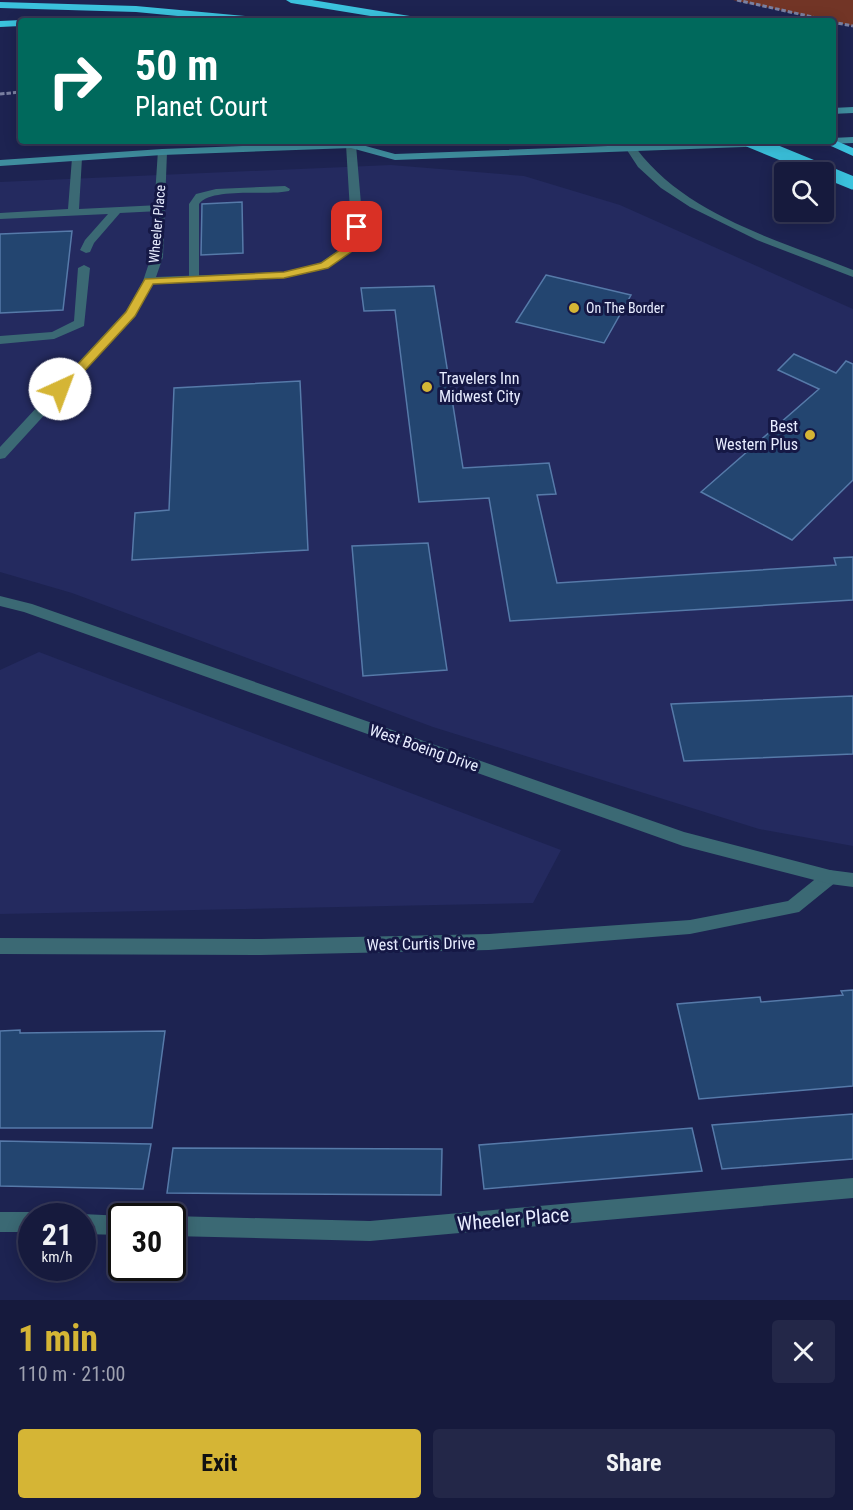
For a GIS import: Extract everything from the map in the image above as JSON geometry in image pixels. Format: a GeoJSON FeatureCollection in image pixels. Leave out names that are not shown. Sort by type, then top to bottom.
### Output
{"type":"FeatureCollection","features":[{"type":"Feature","properties":{"kind":"highway"},"geometry":{"type":"LineString","coordinates":[[291,0],[403,18]]}},
{"type":"Feature","properties":{"kind":"highway"},"geometry":{"type":"LineString","coordinates":[[0,5],[81,7],[238,18]]}},
{"type":"Feature","properties":{"kind":"highway"},"geometry":{"type":"LineString","coordinates":[[161,18],[218,16]]}},
{"type":"Feature","properties":{"kind":"highway"},"geometry":{"type":"LineString","coordinates":[[0,24],[18,23]]}},
{"type":"Feature","properties":{"kind":"highway"},"geometry":{"type":"LineString","coordinates":[[757,144],[853,183]]}},
{"type":"Feature","properties":{"kind":"highway"},"geometry":{"type":"LineString","coordinates":[[833,144],[853,152]]}},
{"type":"Feature","properties":{"kind":"main road"},"geometry":{"type":"LineString","coordinates":[[836,111],[853,110]]}},
{"type":"Feature","properties":{"kind":"main road"},"geometry":{"type":"LineString","coordinates":[[836,141],[853,140]]}},
{"type":"Feature","properties":{"kind":"main road"},"geometry":{"type":"LineString","coordinates":[[0,163],[162,152],[354,144]]}},
{"type":"Feature","properties":{"kind":"main road"},"geometry":{"type":"LineString","coordinates":[[351,145],[395,157],[678,144]]}},
{"type":"Feature","properties":{"kind":"street"},"geometry":{"type":"LineString","coordinates":[[149,281],[284,275],[324,266],[348,249],[357,227],[351,145]]}},
{"type":"Feature","properties":{"kind":"street"},"geometry":{"type":"LineString","coordinates":[[628,145],[660,182],[702,211],[853,274]]}},
{"type":"Feature","properties":{"kind":"street","name":"Wheeler Place"},"geometry":{"type":"LineString","coordinates":[[0,455],[131,313],[149,281],[157,257],[162,152]]}},
{"type":"Feature","properties":{"kind":"street"},"geometry":{"type":"LineString","coordinates":[[73,212],[77,158]]}},
{"type":"Feature","properties":{"kind":"street"},"geometry":{"type":"LineString","coordinates":[[193,279],[194,204],[200,196],[216,192],[285,189]]}},
{"type":"Feature","properties":{"kind":"street"},"geometry":{"type":"LineString","coordinates":[[0,216],[160,208]]}},
{"type":"Feature","properties":{"kind":"street"},"geometry":{"type":"LineString","coordinates":[[86,250],[89,242],[117,210]]}},
{"type":"Feature","properties":{"kind":"street"},"geometry":{"type":"LineString","coordinates":[[0,340],[54,334],[80,323],[84,268]]}},
{"type":"Feature","properties":{"kind":"street","name":"West Boeing Drive"},"geometry":{"type":"LineString","coordinates":[[0,601],[682,839],[830,877],[853,880]]}},
{"type":"Feature","properties":{"kind":"street","name":"West Curtis Drive"},"geometry":{"type":"LineString","coordinates":[[0,946],[261,947],[489,942],[690,927],[793,907],[830,877]]}},
{"type":"Feature","properties":{"kind":"street","name":"Wheeler Place"},"geometry":{"type":"LineString","coordinates":[[186,1226],[370,1231],[853,1188]]}},
{"type":"Feature","properties":{"kind":"street"},"geometry":{"type":"LineString","coordinates":[[0,1221],[18,1222]]}},
{"type":"Feature","properties":{"kind":"path"},"geometry":{"type":"LineString","coordinates":[[737,0],[818,18]]}},
{"type":"Feature","properties":{"kind":"path"},"geometry":{"type":"LineString","coordinates":[[836,22],[853,26]]}},
{"type":"Feature","properties":{"kind":"path"},"geometry":{"type":"LineString","coordinates":[[0,94],[18,92]]}},
{"type":"Feature","properties":{"kind":"shaded area"},"geometry":{"type":"Polygon","coordinates":[[[733,0],[853,0],[853,26],[836,22],[836,18],[816,18],[733,0]]]}},
{"type":"Feature","properties":{"kind":"shaded area"},"geometry":{"type":"Polygon","coordinates":[[[391,165],[524,176],[620,205],[853,309],[853,846],[759,829],[433,727],[72,593],[0,572],[0,182],[391,165]]]}},
{"type":"Feature","properties":{"kind":"shaded area"},"geometry":{"type":"Polygon","coordinates":[[[39,652],[561,850],[533,903],[0,914],[0,670],[39,652]]]}},
{"type":"Feature","properties":{"kind":"building"},"geometry":{"type":"Polygon","coordinates":[[[242,202],[243,253],[201,255],[202,204],[242,202]]]}},
{"type":"Feature","properties":{"kind":"building"},"geometry":{"type":"Polygon","coordinates":[[[72,231],[63,310],[0,313],[0,234],[72,231]]]}},
{"type":"Feature","properties":{"kind":"building","name":"On The Border"},"geometry":{"type":"Polygon","coordinates":[[[546,275],[631,295],[604,343],[516,322],[546,275]]]}},
{"type":"Feature","properties":{"kind":"building","name":"Travelers Inn Midwest City"},"geometry":{"type":"Polygon","coordinates":[[[434,286],[463,468],[549,463],[556,494],[537,495],[557,583],[836,565],[834,558],[853,557],[853,600],[510,621],[489,498],[419,502],[395,310],[364,311],[361,288],[434,286]]]}},
{"type":"Feature","properties":{"kind":"building","name":"Best Western Plus"},"geometry":{"type":"Polygon","coordinates":[[[794,354],[836,373],[846,361],[853,364],[853,480],[792,540],[701,492],[819,389],[778,370],[794,354]]]}},
{"type":"Feature","properties":{"kind":"building"},"geometry":{"type":"Polygon","coordinates":[[[300,381],[308,550],[132,560],[135,513],[169,510],[174,388],[300,381]]]}},
{"type":"Feature","properties":{"kind":"building"},"geometry":{"type":"Polygon","coordinates":[[[428,543],[447,670],[363,676],[352,546],[428,543]]]}},
{"type":"Feature","properties":{"kind":"building"},"geometry":{"type":"Polygon","coordinates":[[[853,696],[853,754],[684,761],[671,704],[853,696]]]}},
{"type":"Feature","properties":{"kind":"building"},"geometry":{"type":"Polygon","coordinates":[[[853,990],[853,1086],[699,1099],[677,1004],[760,997],[761,1002],[843,995],[841,991],[853,990]]]}},
{"type":"Feature","properties":{"kind":"building"},"geometry":{"type":"Polygon","coordinates":[[[20,1030],[20,1033],[165,1031],[152,1128],[0,1128],[0,1031],[20,1030]]]}},
{"type":"Feature","properties":{"kind":"building"},"geometry":{"type":"Polygon","coordinates":[[[853,1114],[853,1159],[722,1169],[712,1125],[853,1114]]]}},
{"type":"Feature","properties":{"kind":"building"},"geometry":{"type":"Polygon","coordinates":[[[692,1128],[702,1171],[484,1189],[479,1145],[692,1128]]]}},
{"type":"Feature","properties":{"kind":"building"},"geometry":{"type":"Polygon","coordinates":[[[0,1141],[151,1144],[143,1189],[0,1186],[0,1141]]]}},
{"type":"Feature","properties":{"kind":"building"},"geometry":{"type":"Polygon","coordinates":[[[173,1148],[442,1149],[441,1195],[167,1193],[173,1148]]]}},
{"type":"Feature","properties":{"kind":"place","name":"On The Border"},"geometry":{"type":"Point","coordinates":[574,308]}},
{"type":"Feature","properties":{"kind":"place","name":"Travelers Inn Midwest City"},"geometry":{"type":"Point","coordinates":[427,387]}},
{"type":"Feature","properties":{"kind":"place","name":"Best Western Plus"},"geometry":{"type":"Point","coordinates":[810,435]}},
{"type":"Feature","properties":{"kind":"route"},"geometry":{"type":"LineString","coordinates":[[60,389],[131,313],[149,281],[284,275],[324,266],[348,249],[357,227]]}}]}
